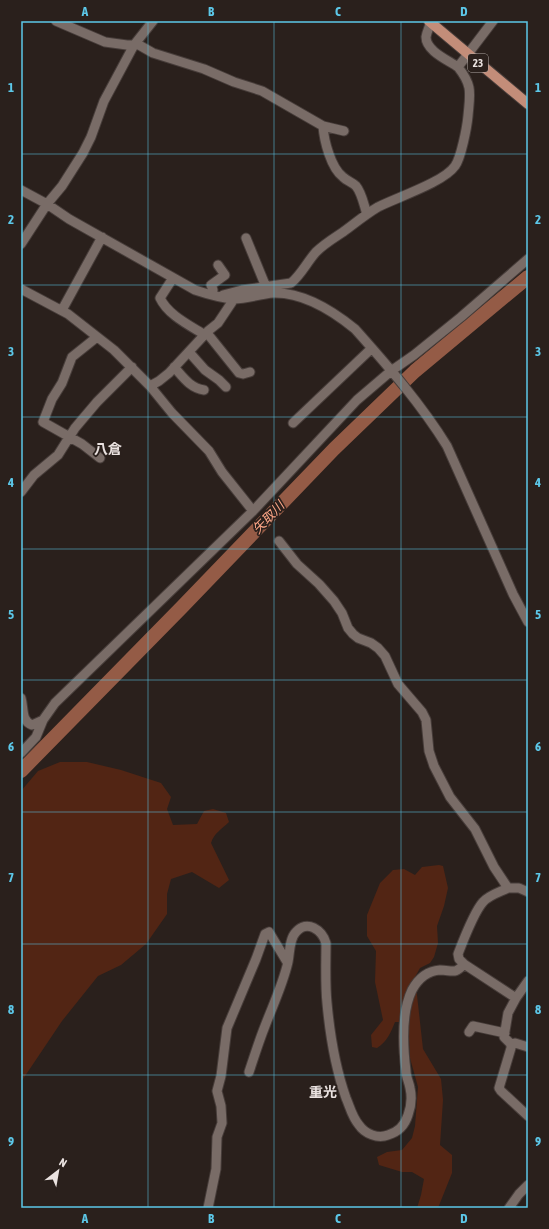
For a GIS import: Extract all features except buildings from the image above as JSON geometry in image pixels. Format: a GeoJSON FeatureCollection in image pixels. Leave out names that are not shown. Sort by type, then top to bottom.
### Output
{"type":"FeatureCollection","features":[{"type":"Feature","properties":{"kind":"main road","name":"23"},"geometry":{"type":"LineString","coordinates":[[430,22],[528,104]]}},
{"type":"Feature","properties":{"kind":"street"},"geometry":{"type":"LineString","coordinates":[[56,21],[104,42],[139,45],[153,53],[204,69],[234,82],[262,91],[323,126],[344,131]]}},
{"type":"Feature","properties":{"kind":"street"},"geometry":{"type":"LineString","coordinates":[[21,244],[62,186],[83,153],[91,137],[104,100],[134,45],[153,21]]}},
{"type":"Feature","properties":{"kind":"street"},"geometry":{"type":"LineString","coordinates":[[458,67],[493,21]]}},
{"type":"Feature","properties":{"kind":"street"},"geometry":{"type":"LineString","coordinates":[[216,296],[242,290],[291,283],[296,279],[317,252],[367,214],[442,178],[447,175],[457,164],[468,119],[470,91],[467,80],[458,67],[432,50],[428,45],[426,38],[430,22]]}},
{"type":"Feature","properties":{"kind":"street"},"geometry":{"type":"LineString","coordinates":[[323,126],[326,147],[337,170],[343,177],[356,186],[367,214]]}},
{"type":"Feature","properties":{"kind":"street"},"geometry":{"type":"LineString","coordinates":[[21,190],[48,204],[68,219],[195,290],[234,299],[275,293],[290,295],[320,306],[345,320],[372,348],[414,399],[447,446],[513,594],[528,622]]}},
{"type":"Feature","properties":{"kind":"street"},"geometry":{"type":"LineString","coordinates":[[62,310],[102,237]]}},
{"type":"Feature","properties":{"kind":"street"},"geometry":{"type":"LineString","coordinates":[[246,238],[266,286]]}},
{"type":"Feature","properties":{"kind":"street"},"geometry":{"type":"LineString","coordinates":[[21,753],[36,737],[43,720],[55,703],[253,511],[357,400],[461,317],[528,259]]}},
{"type":"Feature","properties":{"kind":"street"},"geometry":{"type":"LineString","coordinates":[[216,296],[211,285],[225,275],[218,265]]}},
{"type":"Feature","properties":{"kind":"street"},"geometry":{"type":"LineString","coordinates":[[173,278],[160,298],[164,306],[179,318],[206,334],[239,373],[243,374],[250,372]]}},
{"type":"Feature","properties":{"kind":"street"},"geometry":{"type":"LineString","coordinates":[[21,289],[62,310],[114,350],[132,367],[172,413],[209,451],[222,472],[253,511]]}},
{"type":"Feature","properties":{"kind":"street"},"geometry":{"type":"LineString","coordinates":[[150,386],[159,381],[218,323],[234,299]]}},
{"type":"Feature","properties":{"kind":"street"},"geometry":{"type":"LineString","coordinates":[[97,337],[72,358],[62,383],[52,399],[43,422],[82,444],[100,458]]}},
{"type":"Feature","properties":{"kind":"street"},"geometry":{"type":"LineString","coordinates":[[293,423],[372,348]]}},
{"type":"Feature","properties":{"kind":"street"},"geometry":{"type":"LineString","coordinates":[[189,352],[205,370],[226,387]]}},
{"type":"Feature","properties":{"kind":"street"},"geometry":{"type":"LineString","coordinates":[[21,492],[34,475],[58,455],[75,428],[97,402],[132,367]]}},
{"type":"Feature","properties":{"kind":"street"},"geometry":{"type":"LineString","coordinates":[[174,367],[191,385],[197,389],[204,390]]}},
{"type":"Feature","properties":{"kind":"street"},"geometry":{"type":"LineString","coordinates":[[278,541],[296,564],[319,584],[334,601],[342,613],[352,634],[371,643],[385,656],[398,684],[422,712],[426,720],[429,751],[434,766],[450,796],[475,829],[494,867],[508,888]]}},
{"type":"Feature","properties":{"kind":"street"},"geometry":{"type":"LineString","coordinates":[[21,698],[24,711],[23,717],[25,721],[32,725],[43,720]]}},
{"type":"Feature","properties":{"kind":"street"},"geometry":{"type":"LineString","coordinates":[[516,998],[464,964],[459,959],[458,954],[476,911],[482,903],[488,898],[508,888],[519,888],[528,892]]}},
{"type":"Feature","properties":{"kind":"street"},"geometry":{"type":"LineString","coordinates":[[249,1072],[281,985],[288,962],[291,940],[296,932],[304,927],[312,927],[319,931],[324,937],[326,943],[326,1003],[336,1066],[353,1116],[363,1129],[376,1136],[386,1136],[397,1132],[408,1116],[411,1103],[411,1089],[406,1072],[404,1031],[408,1003],[412,991],[420,978],[428,973],[440,970],[450,972],[459,970],[464,964]]}},
{"type":"Feature","properties":{"kind":"street"},"geometry":{"type":"LineString","coordinates":[[208,1208],[216,1169],[217,1137],[222,1123],[222,1114],[217,1091],[221,1076],[227,1028],[265,934],[269,932],[288,962]]}},
{"type":"Feature","properties":{"kind":"street"},"geometry":{"type":"LineString","coordinates":[[528,981],[508,1013],[504,1037],[511,1044],[528,1047]]}},
{"type":"Feature","properties":{"kind":"street"},"geometry":{"type":"LineString","coordinates":[[469,1032],[473,1026],[505,1033]]}},
{"type":"Feature","properties":{"kind":"street"},"geometry":{"type":"LineString","coordinates":[[511,1044],[499,1088],[528,1116]]}},
{"type":"Feature","properties":{"kind":"street"},"geometry":{"type":"LineString","coordinates":[[509,1208],[518,1194],[528,1185]]}},
{"type":"Feature","properties":{"kind":"shaded area"},"geometry":{"type":"Polygon","coordinates":[[[60,762],[87,762],[121,770],[161,783],[171,797],[167,809],[173,825],[197,824],[204,811],[213,809],[226,813],[229,822],[216,834],[211,843],[229,880],[219,888],[192,872],[171,879],[167,894],[167,914],[146,944],[121,965],[98,976],[62,1021],[21,1082],[21,791],[38,771],[60,762]]]}},
{"type":"Feature","properties":{"kind":"shaded area"},"geometry":{"type":"Polygon","coordinates":[[[443,866],[448,888],[437,926],[438,943],[434,957],[430,963],[420,968],[415,977],[423,1049],[441,1079],[443,1100],[440,1145],[452,1155],[452,1173],[438,1208],[417,1208],[424,1179],[412,1172],[402,1172],[379,1165],[377,1157],[387,1152],[402,1150],[412,1138],[415,1126],[418,1087],[410,1058],[408,1022],[395,1022],[386,1040],[377,1048],[372,1047],[371,1035],[383,1020],[375,982],[376,951],[367,936],[367,915],[380,883],[393,870],[404,869],[415,875],[422,867],[443,866]]]}},
{"type":"Feature","properties":{"kind":"waterway","name":"矢取川"},"geometry":{"type":"LineString","coordinates":[[21,771],[334,449],[415,371],[528,277]]}},
{"type":"Feature","properties":{"kind":"district","name":"八倉"},"geometry":{"type":"Point","coordinates":[108,449]}},
{"type":"Feature","properties":{"kind":"district","name":"重光"},"geometry":{"type":"Point","coordinates":[323,1092]}}]}
